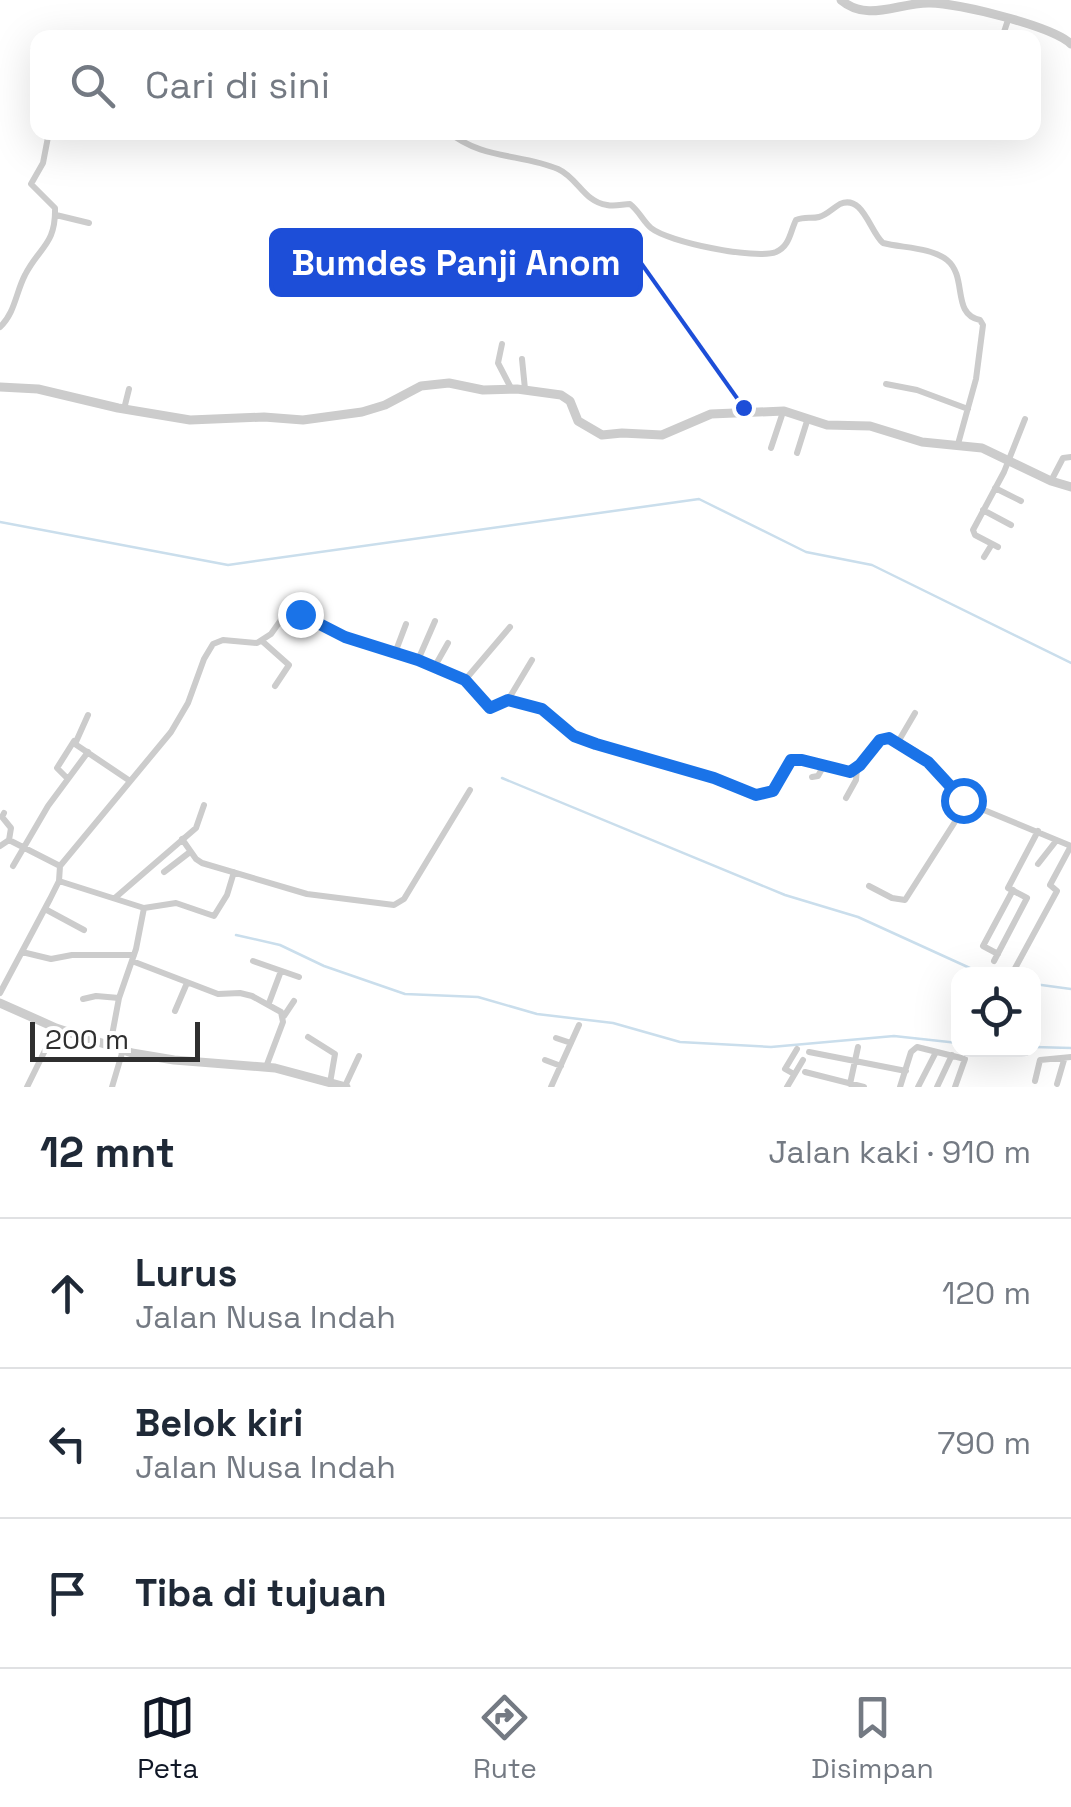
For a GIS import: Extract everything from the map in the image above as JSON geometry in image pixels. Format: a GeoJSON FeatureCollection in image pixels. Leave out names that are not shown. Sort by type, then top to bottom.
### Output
{"type":"FeatureCollection","features":[{"type":"Feature","properties":{"kind":"street"},"geometry":{"type":"LineString","coordinates":[[841,0],[860,12],[934,2],[1048,29],[1071,44]]}},
{"type":"Feature","properties":{"kind":"street"},"geometry":{"type":"LineString","coordinates":[[1005,30],[1008,20]]}},
{"type":"Feature","properties":{"kind":"street"},"geometry":{"type":"LineString","coordinates":[[0,326],[11,312],[28,270],[48,244],[56,215],[53,204],[31,184],[43,163],[47,140]]}},
{"type":"Feature","properties":{"kind":"street"},"geometry":{"type":"LineString","coordinates":[[462,140],[479,150],[537,162],[569,174],[594,200],[608,206],[634,206],[658,232],[691,242],[755,254],[781,249],[796,220],[821,217],[838,206],[852,203],[862,210],[882,244],[941,256],[952,264],[960,280],[964,312],[983,325],[980,361],[958,444]]}},
{"type":"Feature","properties":{"kind":"street"},"geometry":{"type":"LineString","coordinates":[[56,215],[88,224]]}},
{"type":"Feature","properties":{"kind":"street"},"geometry":{"type":"LineString","coordinates":[[502,344],[498,363],[511,388]]}},
{"type":"Feature","properties":{"kind":"street"},"geometry":{"type":"LineString","coordinates":[[522,359],[525,389]]}},
{"type":"Feature","properties":{"kind":"street"},"geometry":{"type":"LineString","coordinates":[[0,387],[38,389],[200,421],[264,417],[320,420],[370,410],[434,383],[483,390],[525,389],[566,398],[578,421],[602,436],[662,436],[711,414],[784,410],[827,425],[875,427],[922,442],[982,448],[1071,487]]}},
{"type":"Feature","properties":{"kind":"street"},"geometry":{"type":"LineString","coordinates":[[886,384],[921,391],[968,410]]}},
{"type":"Feature","properties":{"kind":"street"},"geometry":{"type":"LineString","coordinates":[[124,409],[128,389]]}},
{"type":"Feature","properties":{"kind":"street"},"geometry":{"type":"LineString","coordinates":[[771,448],[784,410]]}},
{"type":"Feature","properties":{"kind":"street"},"geometry":{"type":"LineString","coordinates":[[797,453],[808,418]]}},
{"type":"Feature","properties":{"kind":"street"},"geometry":{"type":"LineString","coordinates":[[984,557],[995,546],[973,532],[1025,420]]}},
{"type":"Feature","properties":{"kind":"street"},"geometry":{"type":"LineString","coordinates":[[1050,481],[1063,458],[1071,457]]}},
{"type":"Feature","properties":{"kind":"street"},"geometry":{"type":"LineString","coordinates":[[995,488],[1021,501]]}},
{"type":"Feature","properties":{"kind":"street"},"geometry":{"type":"LineString","coordinates":[[983,510],[1011,525]]}},
{"type":"Feature","properties":{"kind":"street"},"geometry":{"type":"LineString","coordinates":[[0,992],[59,880],[60,866],[180,717],[213,644],[223,640],[250,644],[262,641],[283,617],[300,614],[345,637],[436,666],[465,680],[490,708],[508,700],[532,660]]}},
{"type":"Feature","properties":{"kind":"street"},"geometry":{"type":"LineString","coordinates":[[418,660],[435,621]]}},
{"type":"Feature","properties":{"kind":"street"},"geometry":{"type":"LineString","coordinates":[[395,653],[406,624]]}},
{"type":"Feature","properties":{"kind":"street"},"geometry":{"type":"LineString","coordinates":[[465,680],[510,627]]}},
{"type":"Feature","properties":{"kind":"street"},"geometry":{"type":"LineString","coordinates":[[262,641],[289,665],[275,686]]}},
{"type":"Feature","properties":{"kind":"street"},"geometry":{"type":"LineString","coordinates":[[436,666],[448,643]]}},
{"type":"Feature","properties":{"kind":"street"},"geometry":{"type":"LineString","coordinates":[[508,700],[548,712],[581,739],[762,796],[776,788],[791,760],[844,772],[857,768],[880,740],[898,742],[941,773],[966,803],[1071,846],[1050,885],[1057,891],[1016,967]]}},
{"type":"Feature","properties":{"kind":"street"},"geometry":{"type":"LineString","coordinates":[[898,742],[915,714]]}},
{"type":"Feature","properties":{"kind":"street"},"geometry":{"type":"LineString","coordinates":[[68,779],[57,768],[88,715]]}},
{"type":"Feature","properties":{"kind":"street"},"geometry":{"type":"LineString","coordinates":[[74,741],[130,781]]}},
{"type":"Feature","properties":{"kind":"street"},"geometry":{"type":"LineString","coordinates":[[13,866],[88,752]]}},
{"type":"Feature","properties":{"kind":"street"},"geometry":{"type":"LineString","coordinates":[[812,776],[818,776],[823,767]]}},
{"type":"Feature","properties":{"kind":"street"},"geometry":{"type":"LineString","coordinates":[[846,798],[856,780],[857,768]]}},
{"type":"Feature","properties":{"kind":"street"},"geometry":{"type":"LineString","coordinates":[[182,839],[202,863],[307,894],[394,905],[404,899],[470,790]]}},
{"type":"Feature","properties":{"kind":"street"},"geometry":{"type":"LineString","coordinates":[[868,886],[906,900],[966,803]]}},
{"type":"Feature","properties":{"kind":"street"},"geometry":{"type":"LineString","coordinates":[[116,897],[198,825],[204,806]]}},
{"type":"Feature","properties":{"kind":"street"},"geometry":{"type":"LineString","coordinates":[[0,846],[8,840],[11,828],[2,818],[4,813]]}},
{"type":"Feature","properties":{"kind":"street"},"geometry":{"type":"LineString","coordinates":[[1013,890],[984,946],[996,958],[1028,898],[1013,890],[1008,888],[1038,830]]}},
{"type":"Feature","properties":{"kind":"street"},"geometry":{"type":"LineString","coordinates":[[8,840],[60,866]]}},
{"type":"Feature","properties":{"kind":"street"},"geometry":{"type":"LineString","coordinates":[[1038,864],[1056,841]]}},
{"type":"Feature","properties":{"kind":"street"},"geometry":{"type":"LineString","coordinates":[[164,872],[190,852]]}},
{"type":"Feature","properties":{"kind":"street"},"geometry":{"type":"LineString","coordinates":[[59,880],[144,908],[176,903],[216,916],[234,872]]}},
{"type":"Feature","properties":{"kind":"street"},"geometry":{"type":"LineString","coordinates":[[104,893],[109,880]]}},
{"type":"Feature","properties":{"kind":"street"},"geometry":{"type":"LineString","coordinates":[[110,1046],[144,908]]}},
{"type":"Feature","properties":{"kind":"street"},"geometry":{"type":"LineString","coordinates":[[45,909],[84,930]]}},
{"type":"Feature","properties":{"kind":"street"},"geometry":{"type":"LineString","coordinates":[[22,952],[51,959],[72,955],[133,958],[218,994],[240,993],[269,1003],[284,1016]]}},
{"type":"Feature","properties":{"kind":"street"},"geometry":{"type":"LineString","coordinates":[[253,961],[299,977]]}},
{"type":"Feature","properties":{"kind":"street"},"geometry":{"type":"LineString","coordinates":[[269,1003],[281,971]]}},
{"type":"Feature","properties":{"kind":"street"},"geometry":{"type":"LineString","coordinates":[[175,1011],[188,983]]}},
{"type":"Feature","properties":{"kind":"street"},"geometry":{"type":"LineString","coordinates":[[83,998],[119,998]]}},
{"type":"Feature","properties":{"kind":"street"},"geometry":{"type":"LineString","coordinates":[[266,1067],[284,1016],[294,1002]]}},
{"type":"Feature","properties":{"kind":"street"},"geometry":{"type":"LineString","coordinates":[[0,1003],[56,1028],[123,1050],[174,1060],[266,1067],[323,1084],[345,1087],[359,1056]]}},
{"type":"Feature","properties":{"kind":"street"},"geometry":{"type":"LineString","coordinates":[[552,1087],[579,1025]]}},
{"type":"Feature","properties":{"kind":"street"},"geometry":{"type":"LineString","coordinates":[[27,1087],[56,1028]]}},
{"type":"Feature","properties":{"kind":"street"},"geometry":{"type":"LineString","coordinates":[[308,1037],[335,1054],[323,1084]]}},
{"type":"Feature","properties":{"kind":"street"},"geometry":{"type":"LineString","coordinates":[[556,1038],[571,1043]]}},
{"type":"Feature","properties":{"kind":"street"},"geometry":{"type":"LineString","coordinates":[[849,1085],[858,1047]]}},
{"type":"Feature","properties":{"kind":"street"},"geometry":{"type":"LineString","coordinates":[[900,1087],[914,1048],[951,1055]]}},
{"type":"Feature","properties":{"kind":"street"},"geometry":{"type":"LineString","coordinates":[[794,1074],[785,1069],[797,1049]]}},
{"type":"Feature","properties":{"kind":"street"},"geometry":{"type":"LineString","coordinates":[[112,1087],[123,1050]]}},
{"type":"Feature","properties":{"kind":"street"},"geometry":{"type":"LineString","coordinates":[[809,1052],[906,1072]]}},
{"type":"Feature","properties":{"kind":"street"},"geometry":{"type":"LineString","coordinates":[[918,1087],[936,1052]]}},
{"type":"Feature","properties":{"kind":"street"},"geometry":{"type":"LineString","coordinates":[[937,1087],[951,1057]]}},
{"type":"Feature","properties":{"kind":"street"},"geometry":{"type":"LineString","coordinates":[[955,1087],[966,1061],[957,1057]]}},
{"type":"Feature","properties":{"kind":"street"},"geometry":{"type":"LineString","coordinates":[[1035,1080],[1040,1060],[1068,1057]]}},
{"type":"Feature","properties":{"kind":"street"},"geometry":{"type":"LineString","coordinates":[[1056,1084],[1068,1057]]}},
{"type":"Feature","properties":{"kind":"street"},"geometry":{"type":"LineString","coordinates":[[545,1060],[561,1066]]}},
{"type":"Feature","properties":{"kind":"street"},"geometry":{"type":"LineString","coordinates":[[787,1087],[803,1060]]}},
{"type":"Feature","properties":{"kind":"street"},"geometry":{"type":"LineString","coordinates":[[805,1072],[864,1087]]}},
{"type":"Feature","properties":{"kind":"waterway"},"geometry":{"type":"LineString","coordinates":[[0,522],[228,565],[699,499],[806,552],[872,565],[1071,663]]}},
{"type":"Feature","properties":{"kind":"waterway"},"geometry":{"type":"LineString","coordinates":[[502,778],[785,895],[858,917],[968,967]]}},
{"type":"Feature","properties":{"kind":"waterway"},"geometry":{"type":"LineString","coordinates":[[236,935],[280,945],[324,966],[405,994],[478,997],[537,1014],[613,1023],[680,1042],[771,1047],[894,1036],[951,1042]]}},
{"type":"Feature","properties":{"kind":"waterway"},"geometry":{"type":"LineString","coordinates":[[1041,985],[1071,989]]}},
{"type":"Feature","properties":{"kind":"waterway"},"geometry":{"type":"LineString","coordinates":[[1041,1047],[1071,1048]]}},
{"type":"Feature","properties":{"kind":"place","name":"Bumdes Panji Anom"},"geometry":{"type":"Point","coordinates":[744,408]}},
{"type":"Feature","properties":{"kind":"route"},"geometry":{"type":"LineString","coordinates":[[300,614],[345,637],[436,666],[465,680],[490,708],[508,700],[542,709],[581,739],[714,778],[756,795],[770,794],[776,788],[791,760],[850,772],[875,744],[889,738],[928,762],[963,800]]}}]}
